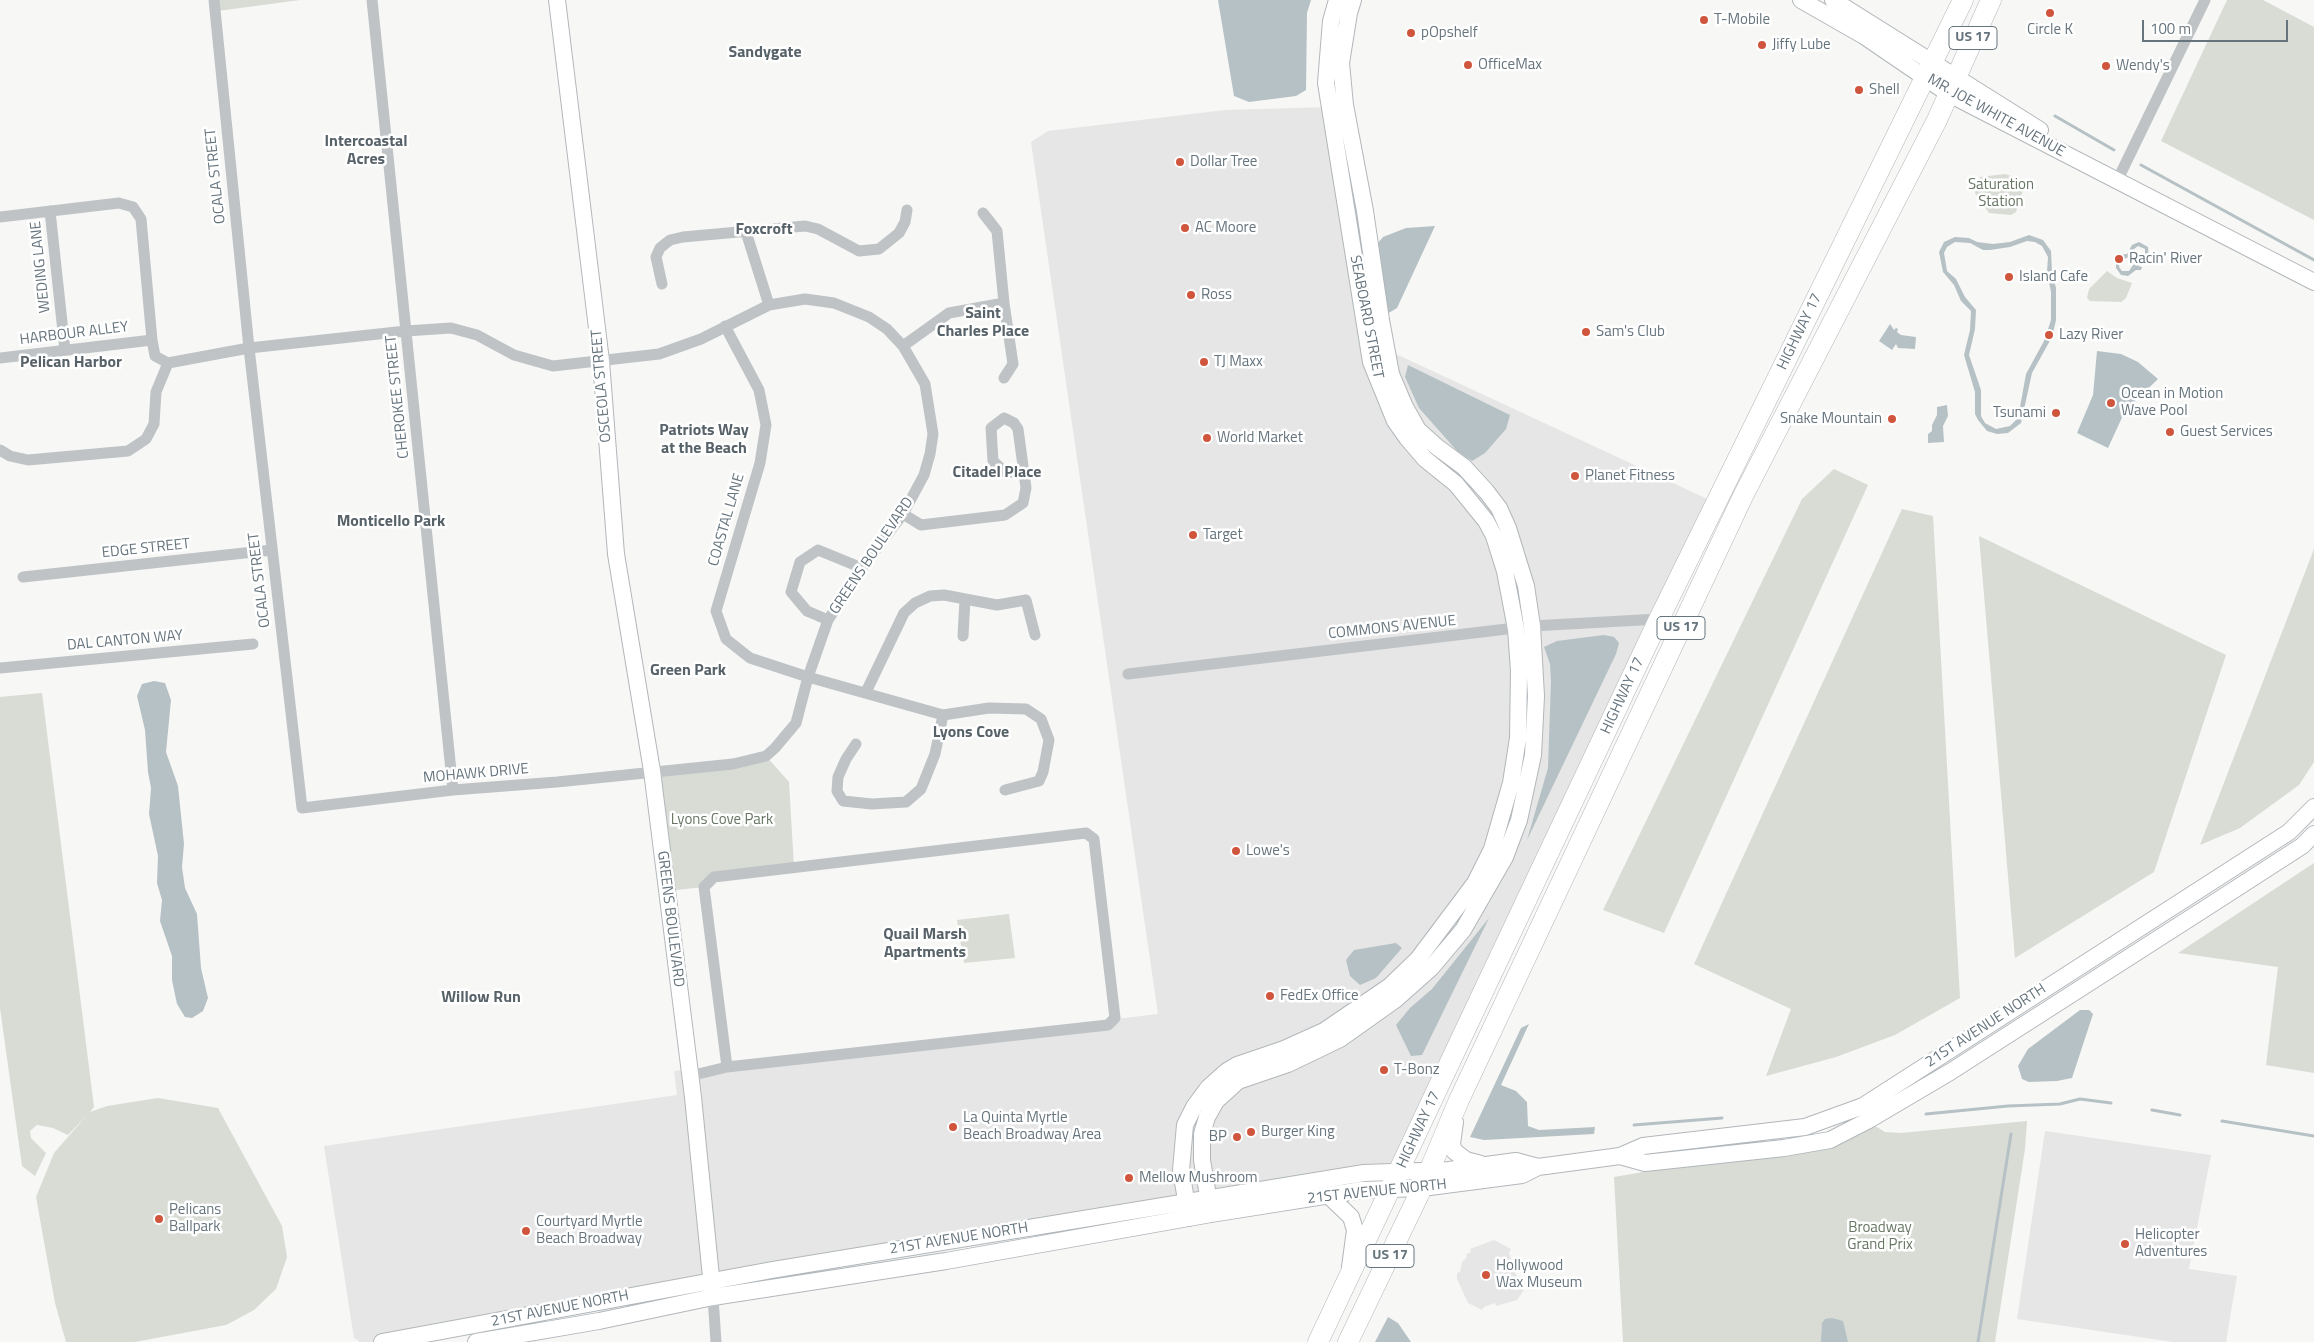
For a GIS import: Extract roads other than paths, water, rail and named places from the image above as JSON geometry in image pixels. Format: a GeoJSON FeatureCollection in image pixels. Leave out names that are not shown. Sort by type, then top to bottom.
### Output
{"type":"FeatureCollection","features":[{"type":"Feature","properties":{"kind":"highway","name":"HIGHWAY 17"},"geometry":{"type":"LineString","coordinates":[[1348,1342],[1425,1179],[1459,1100],[1942,76],[1963,0]]}},
{"type":"Feature","properties":{"kind":"highway"},"geometry":{"type":"LineString","coordinates":[[1942,76],[1980,0]]}},
{"type":"Feature","properties":{"kind":"highway","name":"HIGHWAY 17"},"geometry":{"type":"LineString","coordinates":[[1318,1342],[1659,619],[1942,76],[1991,0]]}},
{"type":"Feature","properties":{"kind":"street","name":"OCALA STREET"},"geometry":{"type":"LineString","coordinates":[[214,0],[249,348],[302,808]]}},
{"type":"Feature","properties":{"kind":"street","name":"CHEROKEE STREET"},"geometry":{"type":"LineString","coordinates":[[372,0],[453,790]]}},
{"type":"Feature","properties":{"kind":"street","name":"OSCEOLA STREET"},"geometry":{"type":"LineString","coordinates":[[557,0],[601,361],[616,554],[652,771]]}},
{"type":"Feature","properties":{"kind":"street","name":"SEABOARD STREET"},"geometry":{"type":"LineString","coordinates":[[1209,1206],[1202,1160],[1202,1134],[1207,1117],[1226,1090],[1238,1081],[1288,1064],[1325,1048],[1395,1000],[1431,968],[1456,938],[1505,857],[1519,820],[1533,755],[1536,696],[1524,628],[1494,536],[1486,521],[1456,484],[1425,459],[1407,438],[1395,421],[1371,362],[1326,83],[1332,21],[1337,0]]}},
{"type":"Feature","properties":{"kind":"street","name":"SEABOARD STREET"},"geometry":{"type":"LineString","coordinates":[[1189,1218],[1181,1170],[1185,1125],[1194,1107],[1208,1088],[1237,1065],[1284,1050],[1324,1031],[1390,986],[1418,959],[1475,883],[1492,849],[1511,783],[1518,738],[1519,671],[1526,586],[1508,528],[1499,508],[1464,467],[1418,430],[1405,407],[1391,374],[1343,88],[1341,63],[1353,0]]}},
{"type":"Feature","properties":{"kind":"street","name":"MR. JOE WHITE AVENUE"},"geometry":{"type":"LineString","coordinates":[[1801,0],[1864,36],[1942,76],[2117,181],[2314,282]]}},
{"type":"Feature","properties":{"kind":"street"},"geometry":{"type":"LineString","coordinates":[[1818,10],[1833,0]]}},
{"type":"Feature","properties":{"kind":"street","name":"MR. JOE WHITE AVENUE"},"geometry":{"type":"LineString","coordinates":[[1833,0],[1942,76]]}},
{"type":"Feature","properties":{"kind":"street"},"geometry":{"type":"LineString","coordinates":[[2117,181],[2205,0]]}},
{"type":"Feature","properties":{"kind":"street"},"geometry":{"type":"LineString","coordinates":[[0,217],[119,203],[133,207],[141,219],[155,356],[168,362],[249,348],[406,330],[451,328],[476,335],[514,355],[553,366],[601,361]]}},
{"type":"Feature","properties":{"kind":"street"},"geometry":{"type":"LineString","coordinates":[[662,284],[656,257],[660,248],[670,240],[683,237],[805,226],[818,229],[859,251],[879,249],[899,233],[905,222],[906,210]]}},
{"type":"Feature","properties":{"kind":"street","name":"WEDING LANE"},"geometry":{"type":"LineString","coordinates":[[50,211],[65,350]]}},
{"type":"Feature","properties":{"kind":"street"},"geometry":{"type":"LineString","coordinates":[[983,213],[998,230],[1004,303],[1013,364],[1004,378]]}},
{"type":"Feature","properties":{"kind":"street"},"geometry":{"type":"LineString","coordinates":[[746,232],[769,305]]}},
{"type":"Feature","properties":{"kind":"street","name":"GREENS BOULEVARD"},"geometry":{"type":"LineString","coordinates":[[601,361],[659,354],[701,339],[769,305],[805,299],[834,303],[869,317],[887,330],[903,346],[925,384],[933,434],[924,475],[903,514],[862,568],[828,620],[808,677],[796,723],[786,738],[766,756],[733,764],[652,771],[690,1076],[716,1342]]}},
{"type":"Feature","properties":{"kind":"street"},"geometry":{"type":"LineString","coordinates":[[903,346],[950,313],[1004,303]]}},
{"type":"Feature","properties":{"kind":"street","name":"COASTAL LANE"},"geometry":{"type":"LineString","coordinates":[[725,326],[759,390],[766,425],[760,463],[716,611],[726,639],[750,658],[808,677],[943,715]]}},
{"type":"Feature","properties":{"kind":"street","name":"HARBOUR ALLEY"},"geometry":{"type":"LineString","coordinates":[[0,358],[152,340]]}},
{"type":"Feature","properties":{"kind":"street"},"geometry":{"type":"LineString","coordinates":[[0,450],[10,456],[28,460],[128,451],[146,439],[154,424],[156,392],[168,362]]}},
{"type":"Feature","properties":{"kind":"street"},"geometry":{"type":"LineString","coordinates":[[903,514],[921,525],[1005,516],[1023,503],[1026,488],[1024,472],[1018,429],[1014,423],[1004,418],[991,428],[993,460],[1004,472],[1024,472]]}},
{"type":"Feature","properties":{"kind":"street","name":"EDGE STREET"},"geometry":{"type":"LineString","coordinates":[[22,577],[272,550]]}},
{"type":"Feature","properties":{"kind":"street"},"geometry":{"type":"LineString","coordinates":[[828,620],[807,611],[791,592],[800,562],[818,550],[862,568]]}},
{"type":"Feature","properties":{"kind":"street"},"geometry":{"type":"LineString","coordinates":[[866,692],[904,612],[915,603],[930,596],[944,595],[997,605],[1026,600],[1035,635]]}},
{"type":"Feature","properties":{"kind":"street"},"geometry":{"type":"LineString","coordinates":[[963,636],[965,599]]}},
{"type":"Feature","properties":{"kind":"street","name":"COMMONS AVENUE"},"geometry":{"type":"LineString","coordinates":[[1128,674],[1524,628],[1659,619]]}},
{"type":"Feature","properties":{"kind":"street","name":"DAL CANTON WAY"},"geometry":{"type":"LineString","coordinates":[[0,668],[253,644]]}},
{"type":"Feature","properties":{"kind":"street"},"geometry":{"type":"LineString","coordinates":[[856,744],[838,777],[838,792],[843,801],[872,804],[906,802],[921,789],[935,754],[943,715],[989,708],[1026,709],[1041,719],[1049,740],[1039,781],[1005,790]]}},
{"type":"Feature","properties":{"kind":"street","name":"MOHAWK DRIVE"},"geometry":{"type":"LineString","coordinates":[[302,808],[453,790],[557,782],[652,771]]}},
{"type":"Feature","properties":{"kind":"street","name":"21ST AVENUE NORTH"},"geometry":{"type":"LineString","coordinates":[[382,1342],[712,1289],[1187,1200],[1209,1206],[1328,1195],[1396,1180],[1522,1175],[1538,1167],[1620,1156],[1644,1146],[1805,1127],[1863,1106],[2289,832],[2314,808]]}},
{"type":"Feature","properties":{"kind":"street"},"geometry":{"type":"LineString","coordinates":[[690,1076],[726,1067],[1108,1025],[1115,1018],[1094,839],[1086,833],[714,877],[704,887],[726,1067]]}},
{"type":"Feature","properties":{"kind":"street","name":"21ST AVENUE NORTH"},"geometry":{"type":"LineString","coordinates":[[1620,1156],[1645,1163],[1784,1148],[1830,1140],[1867,1121],[1950,1072],[2302,846],[2314,834]]}},
{"type":"Feature","properties":{"kind":"street"},"geometry":{"type":"LineString","coordinates":[[1459,1100],[1452,1144],[1454,1151],[1466,1160],[1486,1166]]}},
{"type":"Feature","properties":{"kind":"street","name":"21ST AVENUE NORTH"},"geometry":{"type":"LineString","coordinates":[[1425,1179],[1516,1161],[1538,1167]]}},
{"type":"Feature","properties":{"kind":"street","name":"21ST AVENUE NORTH"},"geometry":{"type":"LineString","coordinates":[[476,1342],[599,1321],[712,1289],[946,1261],[1189,1218],[1209,1206],[1364,1173],[1396,1180]]}},
{"type":"Feature","properties":{"kind":"street"},"geometry":{"type":"LineString","coordinates":[[1328,1195],[1351,1217],[1355,1230],[1349,1277]]}},
{"type":"Feature","properties":{"kind":"waterway"},"geometry":{"type":"LineString","coordinates":[[2055,116],[2114,150]]}},
{"type":"Feature","properties":{"kind":"waterway"},"geometry":{"type":"LineString","coordinates":[[2141,165],[2314,260]]}},
{"type":"Feature","properties":{"kind":"waterway"},"geometry":{"type":"LineString","coordinates":[[1926,1114],[2008,1106],[2060,1104],[2080,1099],[2111,1103]]}},
{"type":"Feature","properties":{"kind":"waterway"},"geometry":{"type":"LineString","coordinates":[[2152,1110],[2180,1115]]}},
{"type":"Feature","properties":{"kind":"waterway"},"geometry":{"type":"LineString","coordinates":[[1634,1125],[1722,1118]]}},
{"type":"Feature","properties":{"kind":"waterway"},"geometry":{"type":"LineString","coordinates":[[2222,1121],[2314,1136]]}},
{"type":"Feature","properties":{"kind":"waterway"},"geometry":{"type":"LineString","coordinates":[[1978,1342],[2011,1134]]}},
{"type":"Feature","properties":{"kind":"place","name":"Circle K"},"geometry":{"type":"Point","coordinates":[2050,13]}},
{"type":"Feature","properties":{"kind":"place","name":"T-Mobile"},"geometry":{"type":"Point","coordinates":[1704,20]}},
{"type":"Feature","properties":{"kind":"place","name":"pOpshelf"},"geometry":{"type":"Point","coordinates":[1411,33]}},
{"type":"Feature","properties":{"kind":"place","name":"Jiffy Lube"},"geometry":{"type":"Point","coordinates":[1762,45]}},
{"type":"Feature","properties":{"kind":"place","name":"OfficeMax"},"geometry":{"type":"Point","coordinates":[1468,65]}},
{"type":"Feature","properties":{"kind":"place","name":"Wendy's"},"geometry":{"type":"Point","coordinates":[2106,66]}},
{"type":"Feature","properties":{"kind":"place","name":"Shell"},"geometry":{"type":"Point","coordinates":[1859,90]}},
{"type":"Feature","properties":{"kind":"place","name":"Dollar Tree"},"geometry":{"type":"Point","coordinates":[1180,162]}},
{"type":"Feature","properties":{"kind":"place","name":"AC Moore"},"geometry":{"type":"Point","coordinates":[1185,228]}},
{"type":"Feature","properties":{"kind":"place","name":"Racin' River"},"geometry":{"type":"Point","coordinates":[2119,259]}},
{"type":"Feature","properties":{"kind":"place","name":"Island Cafe"},"geometry":{"type":"Point","coordinates":[2009,277]}},
{"type":"Feature","properties":{"kind":"place","name":"Ross"},"geometry":{"type":"Point","coordinates":[1191,295]}},
{"type":"Feature","properties":{"kind":"place","name":"Sam's Club"},"geometry":{"type":"Point","coordinates":[1586,332]}},
{"type":"Feature","properties":{"kind":"place","name":"Lazy River"},"geometry":{"type":"Point","coordinates":[2049,335]}},
{"type":"Feature","properties":{"kind":"place","name":"TJ Maxx"},"geometry":{"type":"Point","coordinates":[1204,362]}},
{"type":"Feature","properties":{"kind":"place","name":"Ocean in Motion Wave Pool"},"geometry":{"type":"Point","coordinates":[2111,403]}},
{"type":"Feature","properties":{"kind":"place","name":"Tsunami"},"geometry":{"type":"Point","coordinates":[2056,413]}},
{"type":"Feature","properties":{"kind":"place","name":"Snake Mountain"},"geometry":{"type":"Point","coordinates":[1892,419]}},
{"type":"Feature","properties":{"kind":"place","name":"Guest Services"},"geometry":{"type":"Point","coordinates":[2170,432]}},
{"type":"Feature","properties":{"kind":"place","name":"World Market"},"geometry":{"type":"Point","coordinates":[1207,438]}},
{"type":"Feature","properties":{"kind":"place","name":"Planet Fitness"},"geometry":{"type":"Point","coordinates":[1575,476]}},
{"type":"Feature","properties":{"kind":"place","name":"Target"},"geometry":{"type":"Point","coordinates":[1193,535]}},
{"type":"Feature","properties":{"kind":"place","name":"Lowe's"},"geometry":{"type":"Point","coordinates":[1236,851]}},
{"type":"Feature","properties":{"kind":"place","name":"FedEx Office"},"geometry":{"type":"Point","coordinates":[1270,996]}},
{"type":"Feature","properties":{"kind":"place","name":"T-Bonz"},"geometry":{"type":"Point","coordinates":[1384,1070]}},
{"type":"Feature","properties":{"kind":"place","name":"La Quinta Myrtle Beach Broadway Area"},"geometry":{"type":"Point","coordinates":[953,1127]}},
{"type":"Feature","properties":{"kind":"place","name":"Burger King"},"geometry":{"type":"Point","coordinates":[1251,1132]}},
{"type":"Feature","properties":{"kind":"place","name":"BP"},"geometry":{"type":"Point","coordinates":[1237,1137]}},
{"type":"Feature","properties":{"kind":"place","name":"Mellow Mushroom"},"geometry":{"type":"Point","coordinates":[1129,1178]}},
{"type":"Feature","properties":{"kind":"place","name":"Pelicans Ballpark"},"geometry":{"type":"Point","coordinates":[159,1219]}},
{"type":"Feature","properties":{"kind":"place","name":"Courtyard Myrtle Beach Broadway"},"geometry":{"type":"Point","coordinates":[526,1231]}},
{"type":"Feature","properties":{"kind":"place","name":"Helicopter Adventures"},"geometry":{"type":"Point","coordinates":[2125,1244]}},
{"type":"Feature","properties":{"kind":"place","name":"Hollywood Wax Museum"},"geometry":{"type":"Point","coordinates":[1486,1275]}},
{"type":"Feature","properties":{"kind":"district","name":"Sandygate"},"geometry":{"type":"Point","coordinates":[765,53]}},
{"type":"Feature","properties":{"kind":"district","name":"Intercoastal Acres"},"geometry":{"type":"Point","coordinates":[366,151]}},
{"type":"Feature","properties":{"kind":"district","name":"Foxcroft"},"geometry":{"type":"Point","coordinates":[764,230]}},
{"type":"Feature","properties":{"kind":"district","name":"Saint Charles Place"},"geometry":{"type":"Point","coordinates":[983,323]}},
{"type":"Feature","properties":{"kind":"district","name":"Pelican Harbor"},"geometry":{"type":"Point","coordinates":[71,363]}},
{"type":"Feature","properties":{"kind":"district","name":"Patriots Way at the Beach"},"geometry":{"type":"Point","coordinates":[704,440]}},
{"type":"Feature","properties":{"kind":"district","name":"Citadel Place"},"geometry":{"type":"Point","coordinates":[997,473]}},
{"type":"Feature","properties":{"kind":"district","name":"Monticello Park"},"geometry":{"type":"Point","coordinates":[391,522]}},
{"type":"Feature","properties":{"kind":"district","name":"Green Park"},"geometry":{"type":"Point","coordinates":[688,671]}},
{"type":"Feature","properties":{"kind":"district","name":"Lyons Cove"},"geometry":{"type":"Point","coordinates":[971,733]}},
{"type":"Feature","properties":{"kind":"district","name":"Quail Marsh Apartments"},"geometry":{"type":"Point","coordinates":[925,944]}},
{"type":"Feature","properties":{"kind":"district","name":"Willow Run"},"geometry":{"type":"Point","coordinates":[481,998]}},
{"type":"Feature","properties":{"kind":"park label","name":"Saturation Station"},"geometry":{"type":"Point","coordinates":[2001,194]}},
{"type":"Feature","properties":{"kind":"park label","name":"Lyons Cove Park"},"geometry":{"type":"Point","coordinates":[722,820]}},
{"type":"Feature","properties":{"kind":"park label","name":"Broadway Grand Prix"},"geometry":{"type":"Point","coordinates":[1880,1236]}}]}
